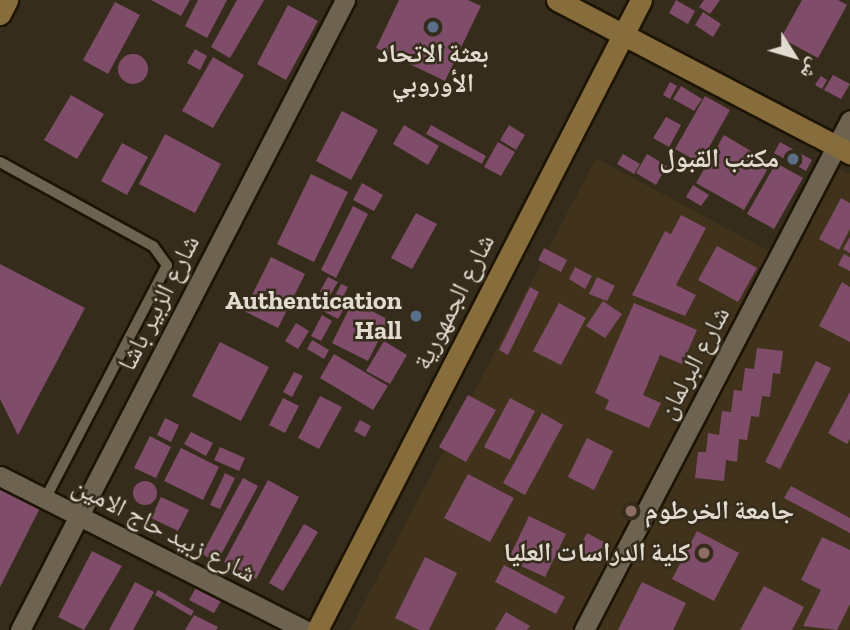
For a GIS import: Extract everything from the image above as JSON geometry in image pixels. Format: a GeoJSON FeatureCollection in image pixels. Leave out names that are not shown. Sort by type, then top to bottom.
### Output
{"type":"FeatureCollection","features":[{"type":"Feature","properties":{"kind":"main road"},"geometry":{"type":"LineString","coordinates":[[0,14],[7,0]]}},
{"type":"Feature","properties":{"kind":"main road"},"geometry":{"type":"LineString","coordinates":[[557,0],[843,150]]}},
{"type":"Feature","properties":{"kind":"main road","name":"شارع الجمهورية"},"geometry":{"type":"LineString","coordinates":[[317,630],[641,0]]}},
{"type":"Feature","properties":{"kind":"street","name":"شارع الزبير باشا"},"geometry":{"type":"LineString","coordinates":[[20,630],[345,0]]}},
{"type":"Feature","properties":{"kind":"street","name":"شارع البرلمان"},"geometry":{"type":"LineString","coordinates":[[584,630],[843,150],[850,120]]}},
{"type":"Feature","properties":{"kind":"street","name":"شارع زبيد حاج الامين"},"geometry":{"type":"LineString","coordinates":[[0,476],[305,630]]}},
{"type":"Feature","properties":{"kind":"lane"},"geometry":{"type":"LineString","coordinates":[[0,162],[153,246],[167,265],[45,499]]}},
{"type":"Feature","properties":{"kind":"shaded area","name":"جامعة الخرطوم"},"geometry":{"type":"Polygon","coordinates":[[[596,158],[774,254],[824,161],[850,174],[850,630],[350,630],[596,158]]]}},
{"type":"Feature","properties":{"kind":"building"},"geometry":{"type":"Polygon","coordinates":[[[151,0],[190,0],[181,16],[151,0]]]}},
{"type":"Feature","properties":{"kind":"building"},"geometry":{"type":"Polygon","coordinates":[[[198,0],[227,0],[207,38],[185,26],[198,0]]]}},
{"type":"Feature","properties":{"kind":"building"},"geometry":{"type":"Polygon","coordinates":[[[237,0],[264,0],[230,58],[211,47],[237,0]]]}},
{"type":"Feature","properties":{"kind":"building"},"geometry":{"type":"Polygon","coordinates":[[[399,0],[468,0],[481,6],[445,81],[376,48],[399,0]]]}},
{"type":"Feature","properties":{"kind":"building"},"geometry":{"type":"Polygon","coordinates":[[[676,0],[695,11],[688,24],[669,13],[676,0]]]}},
{"type":"Feature","properties":{"kind":"building"},"geometry":{"type":"Polygon","coordinates":[[[704,0],[720,0],[710,14],[699,7],[704,0]]]}},
{"type":"Feature","properties":{"kind":"building"},"geometry":{"type":"Polygon","coordinates":[[[802,0],[838,0],[847,5],[818,58],[781,38],[802,0]]]}},
{"type":"Feature","properties":{"kind":"building"},"geometry":{"type":"Polygon","coordinates":[[[115,2],[140,15],[108,74],[83,60],[115,2]]]}},
{"type":"Feature","properties":{"kind":"building"},"geometry":{"type":"Polygon","coordinates":[[[288,5],[318,21],[286,80],[257,64],[288,5]]]}},
{"type":"Feature","properties":{"kind":"building"},"geometry":{"type":"Polygon","coordinates":[[[703,12],[721,24],[713,37],[695,25],[703,12]]]}},
{"type":"Feature","properties":{"kind":"building"},"geometry":{"type":"Polygon","coordinates":[[[195,49],[207,56],[200,70],[187,63],[195,49]]]}},
{"type":"Feature","properties":{"kind":"building"},"geometry":{"type":"Polygon","coordinates":[[[133,54],[144,58],[148,69],[144,80],[133,84],[122,80],[118,69],[122,58],[133,54]]]}},
{"type":"Feature","properties":{"kind":"building"},"geometry":{"type":"Polygon","coordinates":[[[213,57],[244,75],[213,128],[182,111],[213,57]]]}},
{"type":"Feature","properties":{"kind":"building"},"geometry":{"type":"Polygon","coordinates":[[[833,75],[850,84],[841,99],[824,90],[833,75]]]}},
{"type":"Feature","properties":{"kind":"building"},"geometry":{"type":"Polygon","coordinates":[[[821,76],[827,80],[822,89],[815,85],[821,76]]]}},
{"type":"Feature","properties":{"kind":"building"},"geometry":{"type":"Polygon","coordinates":[[[670,82],[677,86],[670,99],[663,95],[670,82]]]}},
{"type":"Feature","properties":{"kind":"building"},"geometry":{"type":"Polygon","coordinates":[[[681,86],[702,99],[694,111],[673,99],[681,86]]]}},
{"type":"Feature","properties":{"kind":"building"},"geometry":{"type":"Polygon","coordinates":[[[71,95],[104,114],[77,159],[44,140],[71,95]]]}},
{"type":"Feature","properties":{"kind":"building"},"geometry":{"type":"Polygon","coordinates":[[[705,96],[730,110],[700,163],[675,149],[705,96]]]}},
{"type":"Feature","properties":{"kind":"building"},"geometry":{"type":"Polygon","coordinates":[[[342,111],[378,130],[351,180],[316,161],[342,111]]]}},
{"type":"Feature","properties":{"kind":"building"},"geometry":{"type":"Polygon","coordinates":[[[666,117],[681,125],[669,147],[653,138],[666,117]]]}},
{"type":"Feature","properties":{"kind":"building"},"geometry":{"type":"Polygon","coordinates":[[[404,125],[439,146],[428,165],[393,144],[404,125]]]}},
{"type":"Feature","properties":{"kind":"building"},"geometry":{"type":"Polygon","coordinates":[[[431,125],[486,156],[482,164],[426,134],[431,125]]]}},
{"type":"Feature","properties":{"kind":"building"},"geometry":{"type":"Polygon","coordinates":[[[509,125],[525,135],[516,150],[500,140],[509,125]]]}},
{"type":"Feature","properties":{"kind":"building"},"geometry":{"type":"Polygon","coordinates":[[[165,134],[221,164],[195,213],[139,184],[165,134]]]}},
{"type":"Feature","properties":{"kind":"building"},"geometry":{"type":"Polygon","coordinates":[[[724,135],[771,163],[744,210],[696,183],[724,135]]]}},
{"type":"Feature","properties":{"kind":"building"},"geometry":{"type":"Polygon","coordinates":[[[498,142],[515,152],[501,176],[484,167],[498,142]]]}},
{"type":"Feature","properties":{"kind":"building"},"geometry":{"type":"Polygon","coordinates":[[[780,142],[812,160],[806,171],[774,153],[780,142]]]}},
{"type":"Feature","properties":{"kind":"building"},"geometry":{"type":"Polygon","coordinates":[[[122,143],[148,157],[127,195],[101,181],[122,143]]]}},
{"type":"Feature","properties":{"kind":"building"},"geometry":{"type":"Polygon","coordinates":[[[623,154],[640,164],[634,174],[617,164],[623,154]]]}},
{"type":"Feature","properties":{"kind":"building"},"geometry":{"type":"Polygon","coordinates":[[[647,154],[667,166],[656,185],[636,173],[647,154]]]}},
{"type":"Feature","properties":{"kind":"building"},"geometry":{"type":"Polygon","coordinates":[[[776,163],[803,178],[774,229],[747,214],[776,163]]]}},
{"type":"Feature","properties":{"kind":"building"},"geometry":{"type":"Polygon","coordinates":[[[311,174],[348,192],[314,262],[277,244],[311,174]]]}},
{"type":"Feature","properties":{"kind":"building"},"geometry":{"type":"Polygon","coordinates":[[[362,183],[383,195],[374,211],[353,200],[362,183]]]}},
{"type":"Feature","properties":{"kind":"building"},"geometry":{"type":"Polygon","coordinates":[[[693,185],[709,195],[701,206],[686,197],[693,185]]]}},
{"type":"Feature","properties":{"kind":"building"},"geometry":{"type":"Polygon","coordinates":[[[841,198],[850,203],[850,229],[839,250],[819,239],[841,198]]]}},
{"type":"Feature","properties":{"kind":"building"},"geometry":{"type":"Polygon","coordinates":[[[353,206],[368,214],[336,278],[321,270],[353,206]]]}},
{"type":"Feature","properties":{"kind":"building"},"geometry":{"type":"Polygon","coordinates":[[[416,213],[437,224],[412,269],[391,258],[416,213]]]}},
{"type":"Feature","properties":{"kind":"building"},"geometry":{"type":"Polygon","coordinates":[[[681,215],[706,228],[676,285],[696,295],[685,316],[632,295],[665,231],[671,234],[681,215]]]}},
{"type":"Feature","properties":{"kind":"building"},"geometry":{"type":"Polygon","coordinates":[[[850,237],[850,253],[843,249],[850,237]]]}},
{"type":"Feature","properties":{"kind":"building"},"geometry":{"type":"Polygon","coordinates":[[[717,246],[757,268],[738,302],[698,280],[717,246]]]}},
{"type":"Feature","properties":{"kind":"building"},"geometry":{"type":"Polygon","coordinates":[[[544,248],[567,260],[561,272],[538,260],[544,248]]]}},
{"type":"Feature","properties":{"kind":"building"},"geometry":{"type":"Polygon","coordinates":[[[844,254],[850,257],[850,271],[838,265],[844,254]]]}},
{"type":"Feature","properties":{"kind":"building"},"geometry":{"type":"Polygon","coordinates":[[[271,257],[305,274],[278,328],[244,311],[271,257]]]}},
{"type":"Feature","properties":{"kind":"building"},"geometry":{"type":"Polygon","coordinates":[[[0,264],[85,308],[18,435],[0,399],[0,264]]]}},
{"type":"Feature","properties":{"kind":"building"},"geometry":{"type":"Polygon","coordinates":[[[575,267],[592,276],[585,289],[569,279],[575,267]]]}},
{"type":"Feature","properties":{"kind":"building"},"geometry":{"type":"Polygon","coordinates":[[[328,277],[338,282],[329,297],[320,291],[328,277]]]}},
{"type":"Feature","properties":{"kind":"building"},"geometry":{"type":"Polygon","coordinates":[[[597,277],[615,286],[607,301],[589,294],[597,277]]]}},
{"type":"Feature","properties":{"kind":"building"},"geometry":{"type":"Polygon","coordinates":[[[842,282],[850,287],[850,342],[819,326],[842,282]]]}},
{"type":"Feature","properties":{"kind":"building"},"geometry":{"type":"Polygon","coordinates":[[[341,284],[348,287],[341,301],[334,298],[341,284]]]}},
{"type":"Feature","properties":{"kind":"building"},"geometry":{"type":"Polygon","coordinates":[[[530,287],[539,292],[508,355],[499,350],[530,287]]]}},
{"type":"Feature","properties":{"kind":"building"},"geometry":{"type":"Polygon","coordinates":[[[330,299],[345,307],[338,319],[323,311],[330,299]]]}},
{"type":"Feature","properties":{"kind":"building"},"geometry":{"type":"Polygon","coordinates":[[[353,301],[389,320],[368,361],[332,343],[353,301]]]}},
{"type":"Feature","properties":{"kind":"building"},"geometry":{"type":"Polygon","coordinates":[[[603,301],[622,314],[605,338],[586,326],[603,301]]]}},
{"type":"Feature","properties":{"kind":"building"},"geometry":{"type":"Polygon","coordinates":[[[559,303],[586,318],[561,365],[533,351],[559,303]]]}},
{"type":"Feature","properties":{"kind":"building"},"geometry":{"type":"Polygon","coordinates":[[[634,303],[697,330],[682,364],[660,355],[643,395],[661,403],[649,428],[605,409],[609,400],[595,393],[634,303]]]}},
{"type":"Feature","properties":{"kind":"building"},"geometry":{"type":"Polygon","coordinates":[[[322,315],[332,321],[321,341],[311,336],[322,315]]]}},
{"type":"Feature","properties":{"kind":"building"},"geometry":{"type":"Polygon","coordinates":[[[296,323],[309,331],[298,349],[285,341],[296,323]]]}},
{"type":"Feature","properties":{"kind":"building"},"geometry":{"type":"Polygon","coordinates":[[[312,340],[329,350],[324,359],[307,349],[312,340]]]}},
{"type":"Feature","properties":{"kind":"building"},"geometry":{"type":"Polygon","coordinates":[[[384,341],[407,355],[390,384],[366,371],[384,341]]]}},
{"type":"Feature","properties":{"kind":"building"},"geometry":{"type":"Polygon","coordinates":[[[220,342],[269,367],[241,421],[192,396],[220,342]]]}},
{"type":"Feature","properties":{"kind":"building"},"geometry":{"type":"Polygon","coordinates":[[[757,348],[783,351],[780,374],[773,373],[770,397],[762,396],[759,417],[751,416],[747,440],[739,439],[737,462],[726,460],[724,481],[695,478],[698,452],[706,452],[708,433],[719,435],[722,411],[731,412],[734,390],[742,391],[745,368],[754,369],[757,348]]]}},
{"type":"Feature","properties":{"kind":"building"},"geometry":{"type":"Polygon","coordinates":[[[334,354],[388,386],[373,410],[320,378],[334,354]]]}},
{"type":"Feature","properties":{"kind":"building"},"geometry":{"type":"Polygon","coordinates":[[[816,361],[831,368],[780,469],[765,462],[816,361]]]}},
{"type":"Feature","properties":{"kind":"building"},"geometry":{"type":"Polygon","coordinates":[[[294,372],[303,376],[292,397],[283,392],[294,372]]]}},
{"type":"Feature","properties":{"kind":"building"},"geometry":{"type":"Polygon","coordinates":[[[850,392],[850,439],[847,444],[828,433],[850,392]]]}},
{"type":"Feature","properties":{"kind":"building"},"geometry":{"type":"Polygon","coordinates":[[[468,395],[496,410],[466,462],[439,447],[468,395]]]}},
{"type":"Feature","properties":{"kind":"building"},"geometry":{"type":"Polygon","coordinates":[[[320,396],[342,407],[319,449],[298,438],[320,396]]]}},
{"type":"Feature","properties":{"kind":"building"},"geometry":{"type":"Polygon","coordinates":[[[283,398],[299,406],[285,433],[269,425],[283,398]]]}},
{"type":"Feature","properties":{"kind":"building"},"geometry":{"type":"Polygon","coordinates":[[[510,398],[535,411],[510,460],[484,447],[510,398]]]}},
{"type":"Feature","properties":{"kind":"building"},"geometry":{"type":"Polygon","coordinates":[[[542,413],[563,425],[525,495],[503,483],[542,413]]]}},
{"type":"Feature","properties":{"kind":"building"},"geometry":{"type":"Polygon","coordinates":[[[165,418],[179,425],[171,442],[157,435],[165,418]]]}},
{"type":"Feature","properties":{"kind":"building"},"geometry":{"type":"Polygon","coordinates":[[[360,420],[371,426],[365,437],[354,431],[360,420]]]}},
{"type":"Feature","properties":{"kind":"building"},"geometry":{"type":"Polygon","coordinates":[[[191,432],[213,443],[206,456],[184,444],[191,432]]]}},
{"type":"Feature","properties":{"kind":"building"},"geometry":{"type":"Polygon","coordinates":[[[150,436],[171,447],[156,478],[134,468],[150,436]]]}},
{"type":"Feature","properties":{"kind":"building"},"geometry":{"type":"Polygon","coordinates":[[[587,438],[613,451],[594,490],[568,477],[587,438]]]}},
{"type":"Feature","properties":{"kind":"building"},"geometry":{"type":"Polygon","coordinates":[[[220,447],[245,458],[239,471],[214,460],[220,447]]]}},
{"type":"Feature","properties":{"kind":"building"},"geometry":{"type":"Polygon","coordinates":[[[181,448],[219,467],[203,500],[164,481],[181,448]]]}},
{"type":"Feature","properties":{"kind":"building"},"geometry":{"type":"Polygon","coordinates":[[[225,473],[235,478],[220,509],[210,505],[225,473]]]}},
{"type":"Feature","properties":{"kind":"building"},"geometry":{"type":"Polygon","coordinates":[[[468,474],[514,498],[490,542],[444,518],[468,474]]]}},
{"type":"Feature","properties":{"kind":"building"},"geometry":{"type":"Polygon","coordinates":[[[243,478],[258,486],[217,562],[202,554],[243,478]]]}},
{"type":"Feature","properties":{"kind":"building"},"geometry":{"type":"Polygon","coordinates":[[[268,480],[299,497],[256,579],[224,562],[268,480]]]}},
{"type":"Feature","properties":{"kind":"building"},"geometry":{"type":"Polygon","coordinates":[[[145,481],[154,484],[157,493],[154,502],[145,505],[136,502],[133,493],[136,484],[145,481]]]}},
{"type":"Feature","properties":{"kind":"building"},"geometry":{"type":"Polygon","coordinates":[[[791,486],[850,518],[850,533],[784,498],[791,486]]]}},
{"type":"Feature","properties":{"kind":"building"},"geometry":{"type":"Polygon","coordinates":[[[0,488],[40,508],[0,587],[0,488]]]}},
{"type":"Feature","properties":{"kind":"building"},"geometry":{"type":"Polygon","coordinates":[[[161,497],[189,510],[178,531],[151,518],[161,497]]]}},
{"type":"Feature","properties":{"kind":"building"},"geometry":{"type":"Polygon","coordinates":[[[529,516],[566,534],[545,577],[508,560],[529,516]]]}},
{"type":"Feature","properties":{"kind":"building"},"geometry":{"type":"Polygon","coordinates":[[[304,524],[318,532],[283,591],[269,583],[304,524]]]}},
{"type":"Feature","properties":{"kind":"building"},"geometry":{"type":"Polygon","coordinates":[[[697,531],[739,553],[714,601],[672,579],[697,531]]]}},
{"type":"Feature","properties":{"kind":"building"},"geometry":{"type":"Polygon","coordinates":[[[587,533],[611,546],[602,563],[578,550],[587,533]]]}},
{"type":"Feature","properties":{"kind":"building"},"geometry":{"type":"Polygon","coordinates":[[[822,537],[850,550],[850,604],[837,630],[803,626],[821,590],[801,580],[822,537]]]}},
{"type":"Feature","properties":{"kind":"building"},"geometry":{"type":"Polygon","coordinates":[[[92,551],[122,566],[84,630],[58,617],[92,551]]]}},
{"type":"Feature","properties":{"kind":"building"},"geometry":{"type":"Polygon","coordinates":[[[425,557],[457,573],[429,630],[419,630],[395,618],[425,557]]]}},
{"type":"Feature","properties":{"kind":"building"},"geometry":{"type":"Polygon","coordinates":[[[504,565],[565,597],[556,614],[495,582],[504,565]]]}},
{"type":"Feature","properties":{"kind":"building"},"geometry":{"type":"Polygon","coordinates":[[[135,582],[154,592],[133,630],[109,630],[135,582]]]}},
{"type":"Feature","properties":{"kind":"building"},"geometry":{"type":"Polygon","coordinates":[[[642,582],[686,603],[673,630],[618,630],[642,582]]]}},
{"type":"Feature","properties":{"kind":"building"},"geometry":{"type":"Polygon","coordinates":[[[197,586],[222,599],[214,613],[189,600],[197,586]]]}},
{"type":"Feature","properties":{"kind":"building"},"geometry":{"type":"Polygon","coordinates":[[[764,586],[804,607],[792,630],[740,630],[764,586]]]}},
{"type":"Feature","properties":{"kind":"building"},"geometry":{"type":"Polygon","coordinates":[[[158,590],[194,611],[191,616],[155,595],[158,590]]]}},
{"type":"Feature","properties":{"kind":"building"},"geometry":{"type":"Polygon","coordinates":[[[506,612],[530,626],[527,630],[495,630],[506,612]]]}},
{"type":"Feature","properties":{"kind":"building"},"geometry":{"type":"Polygon","coordinates":[[[194,615],[218,627],[216,630],[185,630],[194,615]]]}},
{"type":"Feature","properties":{"kind":"place","name":"بعثة الاتحاد الأوروبي"},"geometry":{"type":"Point","coordinates":[433,27]}},
{"type":"Feature","properties":{"kind":"place","name":"مكتب القبول"},"geometry":{"type":"Point","coordinates":[793,159]}},
{"type":"Feature","properties":{"kind":"place","name":"Authentication Hall"},"geometry":{"type":"Point","coordinates":[416,316]}},
{"type":"Feature","properties":{"kind":"place","name":"جامعة الخرطوم"},"geometry":{"type":"Point","coordinates":[631,511]}},
{"type":"Feature","properties":{"kind":"place","name":"كلية الدراسات العليا"},"geometry":{"type":"Point","coordinates":[704,553]}}]}
